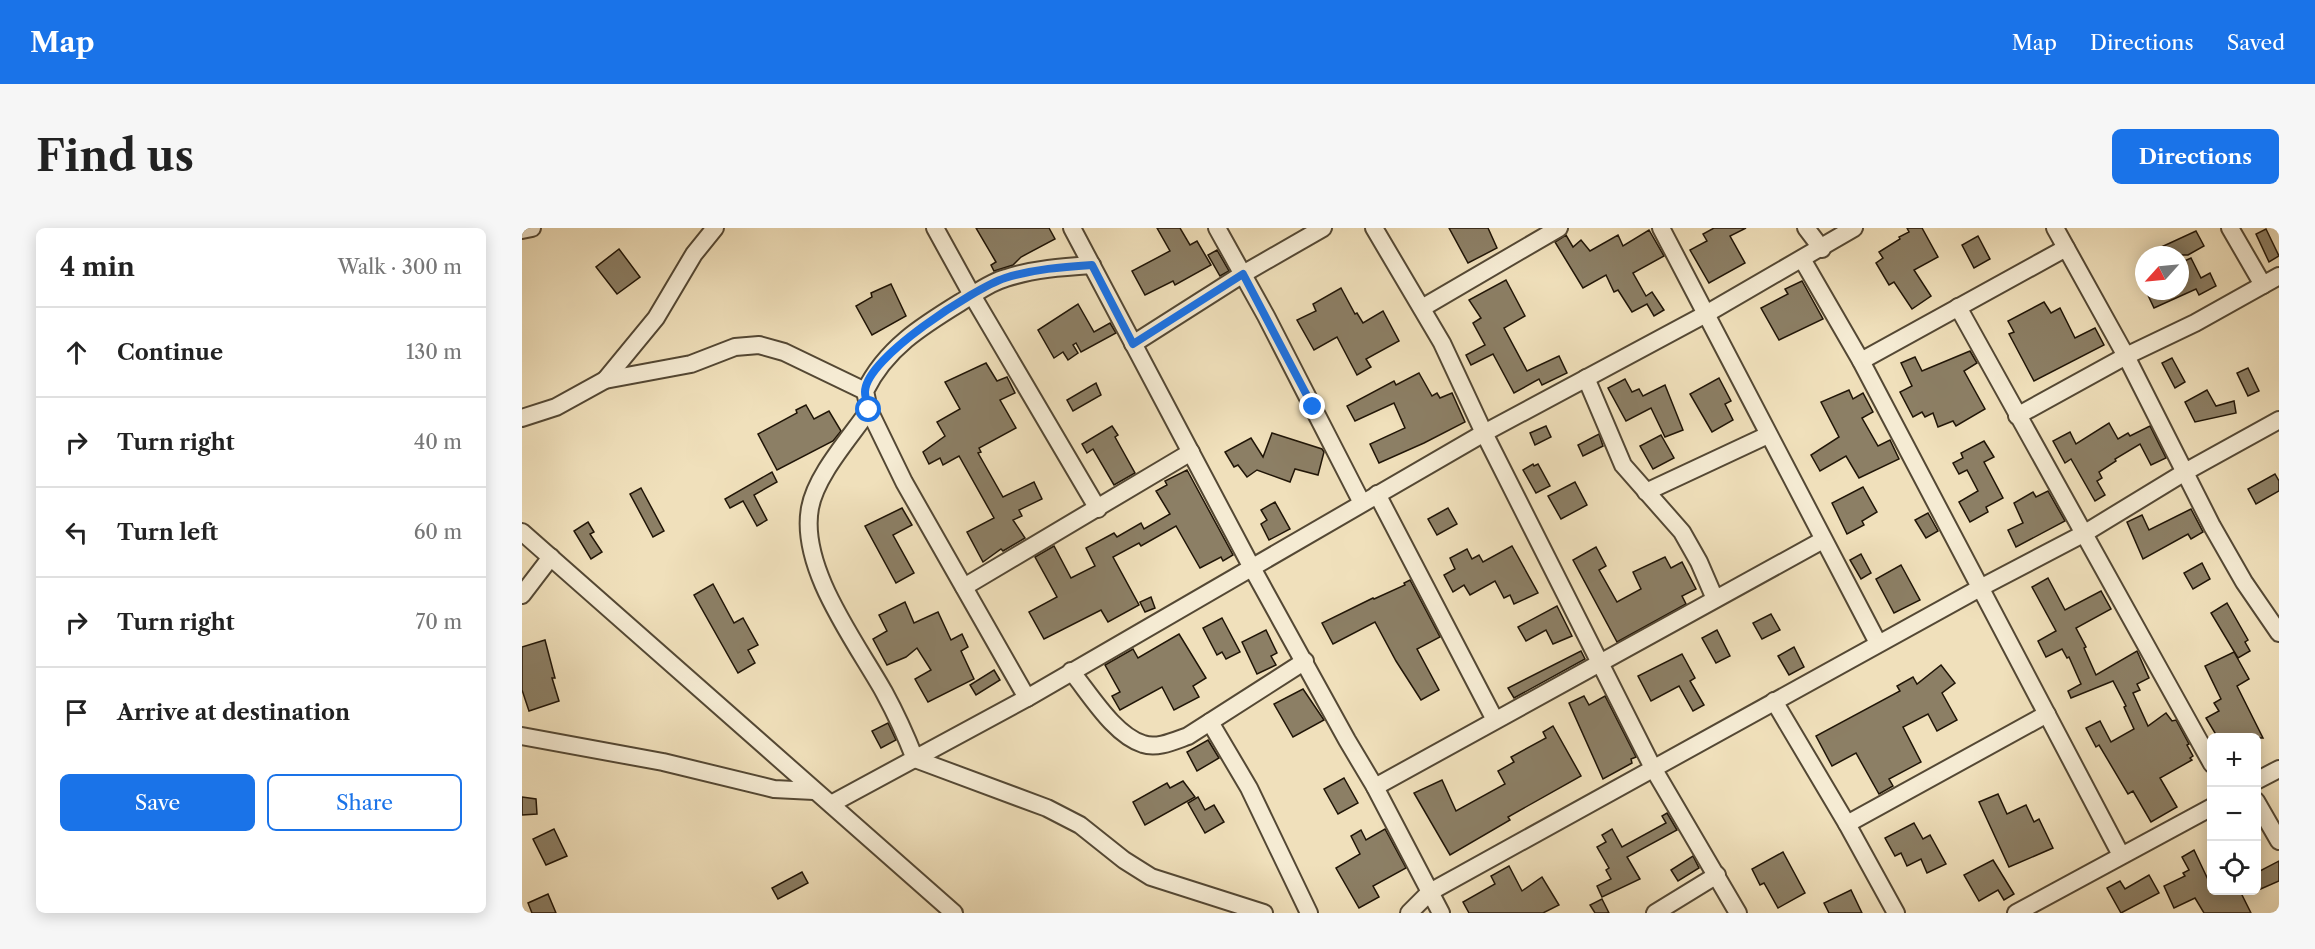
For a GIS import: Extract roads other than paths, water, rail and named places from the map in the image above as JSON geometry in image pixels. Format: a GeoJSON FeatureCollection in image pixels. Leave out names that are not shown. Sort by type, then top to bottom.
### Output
{"type":"FeatureCollection","features":[{"type":"Feature","properties":{"kind":"street"},"geometry":{"type":"LineString","coordinates":[[522,230],[532,228]]}},
{"type":"Feature","properties":{"kind":"street"},"geometry":{"type":"LineString","coordinates":[[605,380],[656,318],[694,254],[715,228]]}},
{"type":"Feature","properties":{"kind":"street"},"geometry":{"type":"LineString","coordinates":[[935,228],[1098,508]]}},
{"type":"Feature","properties":{"kind":"street"},"geometry":{"type":"LineString","coordinates":[[1072,228],[1251,566],[1375,787],[1441,913]]}},
{"type":"Feature","properties":{"kind":"street"},"geometry":{"type":"LineString","coordinates":[[1217,228],[1495,720]]}},
{"type":"Feature","properties":{"kind":"street"},"geometry":{"type":"LineString","coordinates":[[1133,344],[1243,274],[1323,228]]}},
{"type":"Feature","properties":{"kind":"street"},"geometry":{"type":"LineString","coordinates":[[1374,228],[1422,308],[1462,385],[1653,768],[1738,913]]}},
{"type":"Feature","properties":{"kind":"street"},"geometry":{"type":"LineString","coordinates":[[1422,308],[1559,228]]}},
{"type":"Feature","properties":{"kind":"street"},"geometry":{"type":"LineString","coordinates":[[1661,228],[1878,643]]}},
{"type":"Feature","properties":{"kind":"street"},"geometry":{"type":"LineString","coordinates":[[1806,228],[1822,249]]}},
{"type":"Feature","properties":{"kind":"street"},"geometry":{"type":"LineString","coordinates":[[831,804],[1027,698],[1369,498],[1484,433],[1706,314],[1822,249],[1854,228]]}},
{"type":"Feature","properties":{"kind":"street"},"geometry":{"type":"LineString","coordinates":[[2055,228],[2126,356],[2211,526],[2244,582],[2279,633]]}},
{"type":"Feature","properties":{"kind":"street"},"geometry":{"type":"LineString","coordinates":[[2230,228],[2263,285]]}},
{"type":"Feature","properties":{"kind":"street"},"geometry":{"type":"LineString","coordinates":[[1862,361],[2066,248]]}},
{"type":"Feature","properties":{"kind":"street"},"geometry":{"type":"LineString","coordinates":[[1802,259],[1862,361],[2121,855]]}},
{"type":"Feature","properties":{"kind":"street"},"geometry":{"type":"LineString","coordinates":[[1027,698],[904,482],[869,410],[865,391],[873,374],[884,360],[919,328],[972,295],[1003,278],[1042,269],[1092,265]]}},
{"type":"Feature","properties":{"kind":"street"},"geometry":{"type":"LineString","coordinates":[[2017,416],[2126,356],[2195,323],[2279,276]]}},
{"type":"Feature","properties":{"kind":"street"},"geometry":{"type":"LineString","coordinates":[[1958,306],[2207,757]]}},
{"type":"Feature","properties":{"kind":"street"},"geometry":{"type":"LineString","coordinates":[[522,418],[556,407],[605,380],[691,364],[735,347],[759,345],[784,352],[865,391]]}},
{"type":"Feature","properties":{"kind":"street"},"geometry":{"type":"LineString","coordinates":[[1586,378],[1623,465],[1682,532],[1699,562],[1715,599]]}},
{"type":"Feature","properties":{"kind":"street"},"geometry":{"type":"LineString","coordinates":[[869,410],[819,482],[810,507],[808,534],[824,587],[885,693],[915,759],[1047,808],[1080,825],[1124,860],[1151,877],[1264,913]]}},
{"type":"Feature","properties":{"kind":"street"},"geometry":{"type":"LineString","coordinates":[[1409,913],[1430,892],[1878,643],[2085,533],[2185,472],[2279,420]]}},
{"type":"Feature","properties":{"kind":"street"},"geometry":{"type":"LineString","coordinates":[[1646,492],[1768,435]]}},
{"type":"Feature","properties":{"kind":"street"},"geometry":{"type":"LineString","coordinates":[[964,587],[1191,453]]}},
{"type":"Feature","properties":{"kind":"street"},"geometry":{"type":"LineString","coordinates":[[522,532],[954,913]]}},
{"type":"Feature","properties":{"kind":"street"},"geometry":{"type":"LineString","coordinates":[[1375,787],[1823,540]]}},
{"type":"Feature","properties":{"kind":"street"},"geometry":{"type":"LineString","coordinates":[[522,595],[551,557]]}},
{"type":"Feature","properties":{"kind":"street"},"geometry":{"type":"LineString","coordinates":[[1071,671],[1121,733],[1144,745],[1167,744],[1188,736],[1305,661]]}},
{"type":"Feature","properties":{"kind":"street"},"geometry":{"type":"LineString","coordinates":[[1774,701],[1896,913]]}},
{"type":"Feature","properties":{"kind":"street"},"geometry":{"type":"LineString","coordinates":[[1846,824],[2047,714]]}},
{"type":"Feature","properties":{"kind":"street"},"geometry":{"type":"LineString","coordinates":[[1210,722],[1249,788],[1309,913]]}},
{"type":"Feature","properties":{"kind":"street"},"geometry":{"type":"LineString","coordinates":[[522,736],[663,762],[774,789],[814,791]]}},
{"type":"Feature","properties":{"kind":"street"},"geometry":{"type":"LineString","coordinates":[[2261,778],[2279,769]]}},
{"type":"Feature","properties":{"kind":"street"},"geometry":{"type":"LineString","coordinates":[[2016,913],[2044,906],[2121,855],[2207,809]]}},
{"type":"Feature","properties":{"kind":"street"},"geometry":{"type":"LineString","coordinates":[[2261,810],[2279,841]]}},
{"type":"Feature","properties":{"kind":"street"},"geometry":{"type":"LineString","coordinates":[[1655,913],[1717,875]]}}]}
